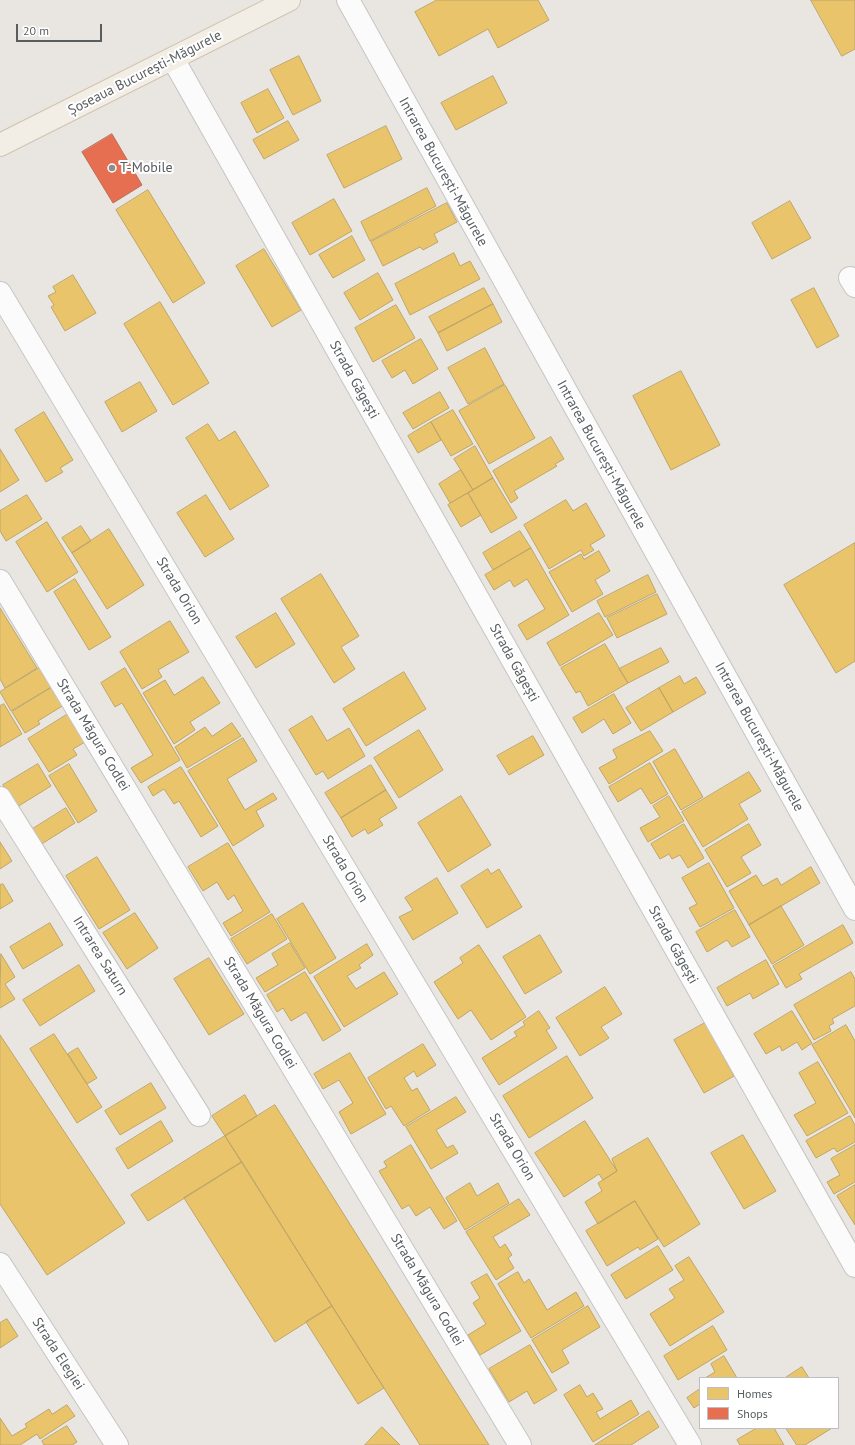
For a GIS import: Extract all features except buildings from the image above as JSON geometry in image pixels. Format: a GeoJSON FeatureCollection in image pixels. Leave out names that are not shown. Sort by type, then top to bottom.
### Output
{"type":"FeatureCollection","features":[{"type":"Feature","properties":{"kind":"main road","name":"Șoseaua București-Măgurele"},"geometry":{"type":"LineString","coordinates":[[0,145],[289,0]]}},
{"type":"Feature","properties":{"kind":"street","name":"Intrarea București-Măgurele"},"geometry":{"type":"LineString","coordinates":[[348,0],[855,909]]}},
{"type":"Feature","properties":{"kind":"street","name":"Strada Găgești"},"geometry":{"type":"LineString","coordinates":[[173,59],[855,1266]]}},
{"type":"Feature","properties":{"kind":"street","name":"Strada Orion"},"geometry":{"type":"LineString","coordinates":[[0,293],[690,1445]]}},
{"type":"Feature","properties":{"kind":"street","name":"Strada Măgura Codlei"},"geometry":{"type":"LineString","coordinates":[[0,581],[520,1445]]}},
{"type":"Feature","properties":{"kind":"street","name":"Intrarea Saturn"},"geometry":{"type":"LineString","coordinates":[[0,798],[199,1114]]}},
{"type":"Feature","properties":{"kind":"street","name":"Strada Elegiei"},"geometry":{"type":"LineString","coordinates":[[0,1264],[117,1445]]}},
{"type":"Feature","properties":{"kind":"place","name":"T-Mobile"},"geometry":{"type":"Point","coordinates":[112,168]}}]}
